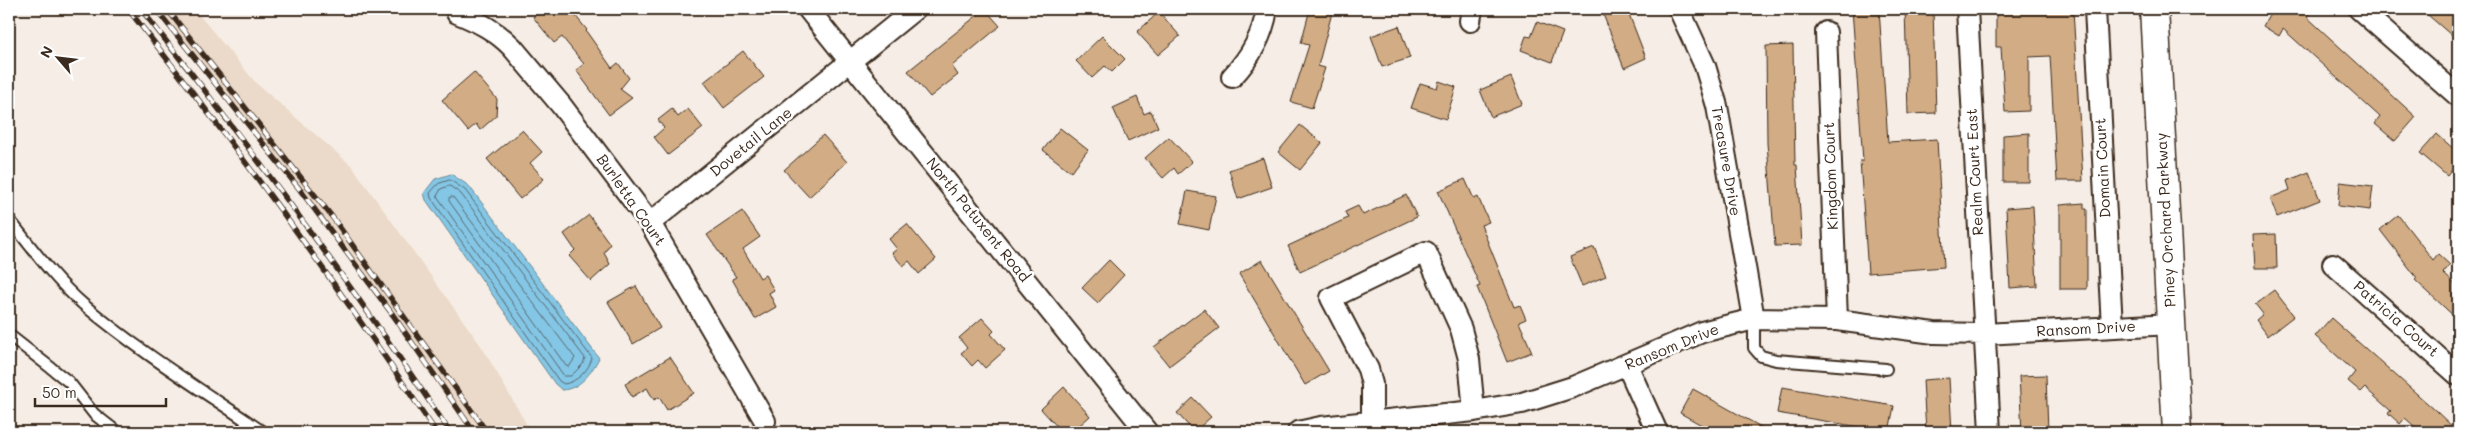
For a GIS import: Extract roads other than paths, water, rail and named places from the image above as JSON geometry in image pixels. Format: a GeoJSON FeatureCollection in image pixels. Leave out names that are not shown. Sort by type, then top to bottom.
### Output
{"type":"FeatureCollection","features":[{"type":"Feature","properties":{"kind":"main road","name":"Piney Orchard Parkway"},"geometry":{"type":"LineString","coordinates":[[2154,9],[2178,432]]}},
{"type":"Feature","properties":{"kind":"street","name":"North Patuxent Road"},"geometry":{"type":"LineString","coordinates":[[808,9],[1147,432]]}},
{"type":"Feature","properties":{"kind":"street"},"geometry":{"type":"LineString","coordinates":[[851,62],[915,9]]}},
{"type":"Feature","properties":{"kind":"street"},"geometry":{"type":"LineString","coordinates":[[1232,77],[1246,62],[1258,40],[1267,9]]}},
{"type":"Feature","properties":{"kind":"street","name":"Treasure Drive"},"geometry":{"type":"LineString","coordinates":[[1679,9],[1705,66],[1717,106],[1754,319]]}},
{"type":"Feature","properties":{"kind":"street","name":"Realm Court East"},"geometry":{"type":"LineString","coordinates":[[1966,9],[1990,432]]}},
{"type":"Feature","properties":{"kind":"street","name":"Domain Court"},"geometry":{"type":"LineString","coordinates":[[2095,9],[2112,328]]}},
{"type":"Feature","properties":{"kind":"street"},"geometry":{"type":"LineString","coordinates":[[2359,9],[2458,96]]}},
{"type":"Feature","properties":{"kind":"street","name":"Burletta Court"},"geometry":{"type":"LineString","coordinates":[[457,14],[490,27],[512,47],[561,105],[650,223],[765,421]]}},
{"type":"Feature","properties":{"kind":"street","name":"Kingdom Court"},"geometry":{"type":"LineString","coordinates":[[1826,32],[1837,320]]}},
{"type":"Feature","properties":{"kind":"street","name":"Dovetail Lane"},"geometry":{"type":"LineString","coordinates":[[650,223],[851,62]]}},
{"type":"Feature","properties":{"kind":"street"},"geometry":{"type":"LineString","coordinates":[[1372,422],[1372,384],[1368,369],[1331,298],[1426,252],[1461,328],[1469,360],[1474,411]]}},
{"type":"Feature","properties":{"kind":"street","name":"Patricia Court"},"geometry":{"type":"LineString","coordinates":[[2333,264],[2458,375]]}},
{"type":"Feature","properties":{"kind":"street","name":"Ransom Drive"},"geometry":{"type":"LineString","coordinates":[[1298,432],[1321,427],[1474,411],[1522,403],[1573,387],[1702,332],[1754,319],[1837,320],[1934,333],[1984,334],[2172,324]]}},
{"type":"Feature","properties":{"kind":"street"},"geometry":{"type":"LineString","coordinates":[[1627,365],[1657,432]]}},
{"type":"Feature","properties":{"kind":"lane"},"geometry":{"type":"LineString","coordinates":[[9,219],[57,277],[83,304],[138,347],[264,432]]}},
{"type":"Feature","properties":{"kind":"lane"},"geometry":{"type":"LineString","coordinates":[[1754,319],[1754,348],[1761,356],[1776,360],[1886,369]]}},
{"type":"Feature","properties":{"kind":"lane"},"geometry":{"type":"LineString","coordinates":[[9,335],[70,382],[94,414],[117,432]]}},
{"type":"Feature","properties":{"kind":"lane"},"geometry":{"type":"LineString","coordinates":[[238,432],[250,423]]}},
{"type":"Feature","properties":{"kind":"water"},"geometry":{"type":"Polygon","coordinates":[[[451,174],[469,186],[599,358],[589,374],[574,387],[562,390],[555,384],[426,200],[424,193],[435,179],[451,174]]]}},
{"type":"Feature","properties":{"kind":"railway"},"geometry":{"type":"LineString","coordinates":[[128,9],[208,112],[286,218],[436,432]]}},
{"type":"Feature","properties":{"kind":"railway"},"geometry":{"type":"LineString","coordinates":[[141,9],[222,112],[300,218],[450,432]]}},
{"type":"Feature","properties":{"kind":"railway"},"geometry":{"type":"LineString","coordinates":[[156,9],[301,191],[393,315],[474,432]]}},
{"type":"Feature","properties":{"kind":"railway"},"geometry":{"type":"LineString","coordinates":[[167,9],[333,218],[487,432]]}}]}
